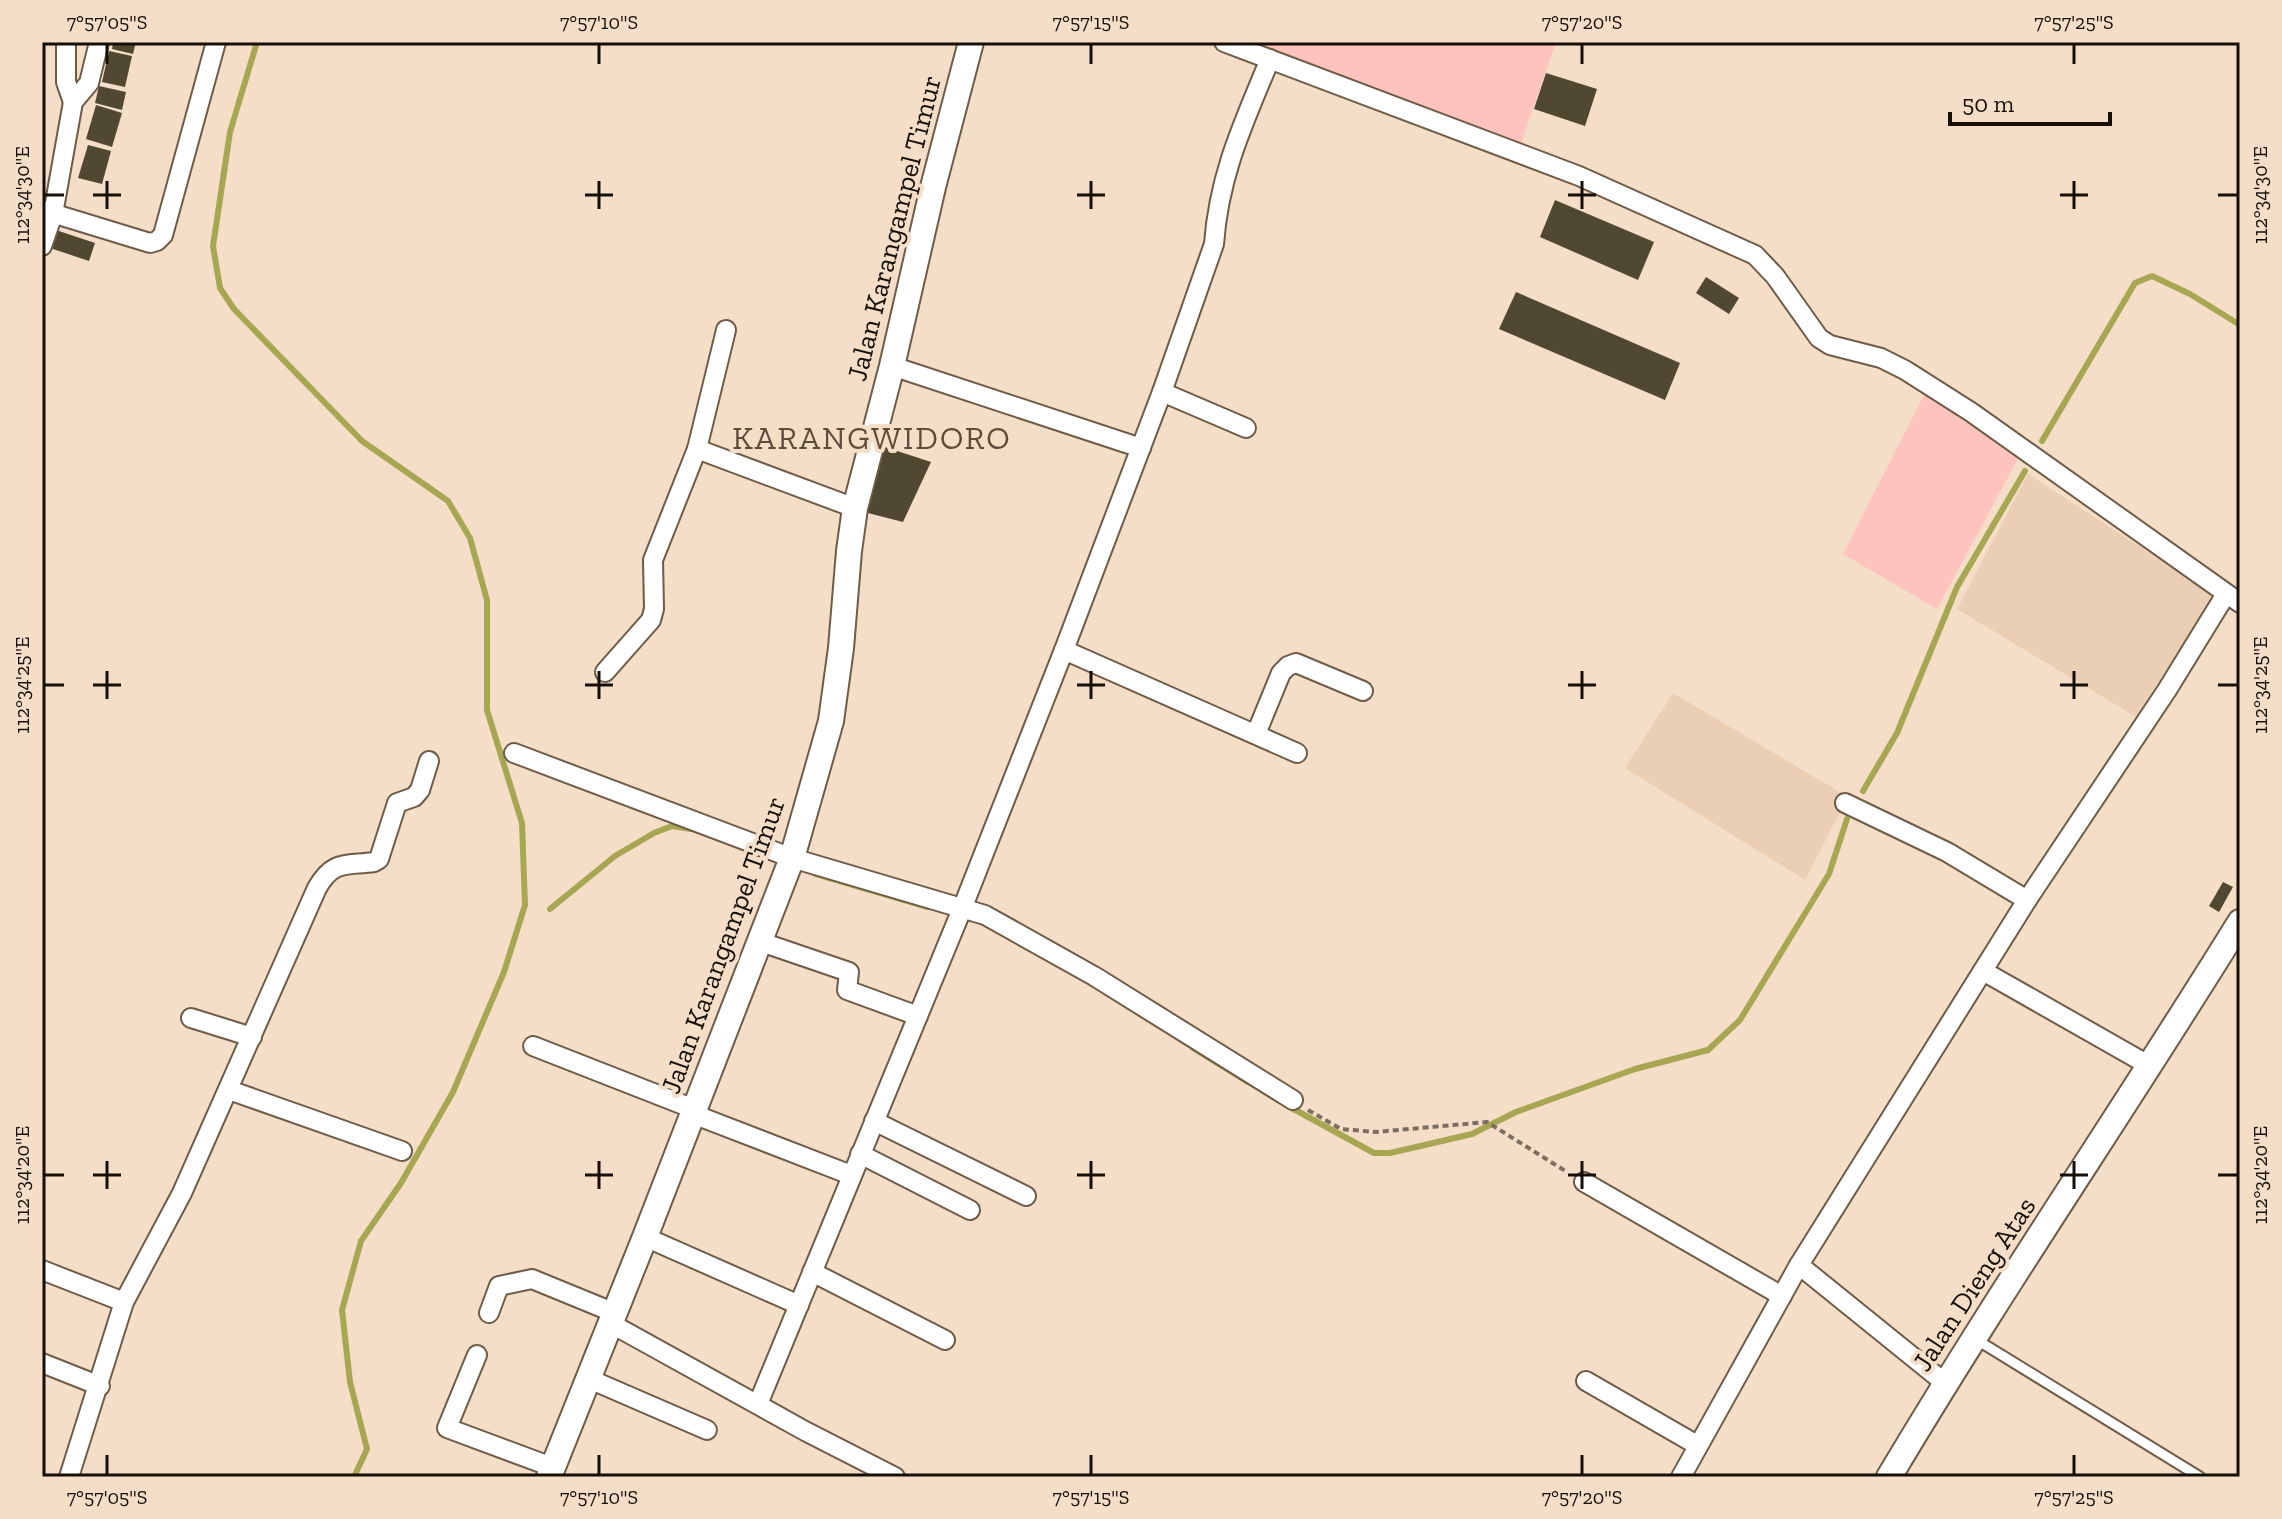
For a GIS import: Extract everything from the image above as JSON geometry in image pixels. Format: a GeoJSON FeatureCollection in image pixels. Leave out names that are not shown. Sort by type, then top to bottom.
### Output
{"type":"FeatureCollection","features":[{"type":"Feature","properties":{"kind":"street"},"geometry":{"type":"LineString","coordinates":[[66,42],[66,82],[73,102]]}},
{"type":"Feature","properties":{"kind":"street"},"geometry":{"type":"LineString","coordinates":[[42,246],[73,102],[89,83],[99,42]]}},
{"type":"Feature","properties":{"kind":"street"},"geometry":{"type":"LineString","coordinates":[[48,212],[150,243],[163,235],[216,42]]}},
{"type":"Feature","properties":{"kind":"street","name":"Jalan Karangampel Timur"},"geometry":{"type":"LineString","coordinates":[[550,1472],[792,858],[831,721],[855,508],[971,42]]}},
{"type":"Feature","properties":{"kind":"street"},"geometry":{"type":"LineString","coordinates":[[1224,42],[1579,176],[1755,255],[1775,276],[1819,338],[1830,345],[1881,358],[1905,370],[1971,412],[2233,598],[2158,703],[2027,900],[1799,1265],[1681,1477]]}},
{"type":"Feature","properties":{"kind":"street"},"geometry":{"type":"LineString","coordinates":[[758,1404],[962,909],[1141,448],[1214,244],[1217,211],[1232,149],[1270,59]]}},
{"type":"Feature","properties":{"kind":"street"},"geometry":{"type":"LineString","coordinates":[[605,672],[651,620],[654,609],[653,560],[697,449],[726,330]]}},
{"type":"Feature","properties":{"kind":"street"},"geometry":{"type":"LineString","coordinates":[[892,366],[1141,448]]}},
{"type":"Feature","properties":{"kind":"street"},"geometry":{"type":"LineString","coordinates":[[1162,392],[1246,428]]}},
{"type":"Feature","properties":{"kind":"street"},"geometry":{"type":"LineString","coordinates":[[697,449],[855,508]]}},
{"type":"Feature","properties":{"kind":"street"},"geometry":{"type":"LineString","coordinates":[[1064,650],[1297,753]]}},
{"type":"Feature","properties":{"kind":"street"},"geometry":{"type":"LineString","coordinates":[[1256,734],[1281,673],[1288,666],[1296,663],[1363,691]]}},
{"type":"Feature","properties":{"kind":"street"},"geometry":{"type":"LineString","coordinates":[[514,753],[792,858],[985,915],[1060,956],[1293,1100]]}},
{"type":"Feature","properties":{"kind":"street"},"geometry":{"type":"LineString","coordinates":[[69,1477],[124,1302],[182,1193],[323,878],[338,865],[379,859],[397,803],[414,797],[420,790],[429,761]]}},
{"type":"Feature","properties":{"kind":"street"},"geometry":{"type":"LineString","coordinates":[[1845,803],[1947,852],[2027,900]]}},
{"type":"Feature","properties":{"kind":"street","name":"Jalan Dieng Atas"},"geometry":{"type":"LineString","coordinates":[[1889,1477],[1945,1383],[2240,922]]}},
{"type":"Feature","properties":{"kind":"street"},"geometry":{"type":"LineString","coordinates":[[761,942],[849,972],[847,990],[918,1016]]}},
{"type":"Feature","properties":{"kind":"street"},"geometry":{"type":"LineString","coordinates":[[1983,971],[2150,1066]]}},
{"type":"Feature","properties":{"kind":"street"},"geometry":{"type":"LineString","coordinates":[[191,1018],[252,1037]]}},
{"type":"Feature","properties":{"kind":"street"},"geometry":{"type":"LineString","coordinates":[[533,1046],[851,1175]]}},
{"type":"Feature","properties":{"kind":"street"},"geometry":{"type":"LineString","coordinates":[[229,1090],[402,1151]]}},
{"type":"Feature","properties":{"kind":"street"},"geometry":{"type":"LineString","coordinates":[[874,1121],[1026,1196]]}},
{"type":"Feature","properties":{"kind":"street"},"geometry":{"type":"LineString","coordinates":[[860,1154],[970,1210]]}},
{"type":"Feature","properties":{"kind":"street"},"geometry":{"type":"LineString","coordinates":[[1584,1182],[1782,1296]]}},
{"type":"Feature","properties":{"kind":"street"},"geometry":{"type":"LineString","coordinates":[[645,1237],[799,1305]]}},
{"type":"Feature","properties":{"kind":"street"},"geometry":{"type":"LineString","coordinates":[[1799,1265],[1945,1383]]}},
{"type":"Feature","properties":{"kind":"street"},"geometry":{"type":"LineString","coordinates":[[42,1270],[124,1302]]}},
{"type":"Feature","properties":{"kind":"street"},"geometry":{"type":"LineString","coordinates":[[812,1272],[945,1340]]}},
{"type":"Feature","properties":{"kind":"street"},"geometry":{"type":"LineString","coordinates":[[489,1313],[499,1286],[532,1279],[613,1318],[807,1432],[895,1477]]}},
{"type":"Feature","properties":{"kind":"street"},"geometry":{"type":"LineString","coordinates":[[477,1355],[447,1428],[550,1472]]}},
{"type":"Feature","properties":{"kind":"street"},"geometry":{"type":"LineString","coordinates":[[42,1363],[100,1386]]}},
{"type":"Feature","properties":{"kind":"street"},"geometry":{"type":"LineString","coordinates":[[587,1378],[707,1430]]}},
{"type":"Feature","properties":{"kind":"street"},"geometry":{"type":"LineString","coordinates":[[1586,1381],[1697,1445]]}},
{"type":"Feature","properties":{"kind":"lane"},"geometry":{"type":"LineString","coordinates":[[1974,1338],[2200,1477]]}},
{"type":"Feature","properties":{"kind":"path"},"geometry":{"type":"LineString","coordinates":[[1293,1100],[1341,1129],[1376,1132],[1487,1122],[1584,1182]]}},
{"type":"Feature","properties":{"kind":"shaded area"},"geometry":{"type":"Polygon","coordinates":[[[1246,42],[1556,42],[1520,147],[1246,42]]]}},
{"type":"Feature","properties":{"kind":"shaded area"},"geometry":{"type":"Polygon","coordinates":[[[1924,395],[2020,455],[1937,609],[1843,554],[1924,395]]]}},
{"type":"Feature","properties":{"kind":"shaded area"},"geometry":{"type":"Polygon","coordinates":[[[2028,474],[2214,595],[2136,717],[1957,609],[2028,474]]]}},
{"type":"Feature","properties":{"kind":"shaded area"},"geometry":{"type":"Polygon","coordinates":[[[1673,693],[1848,797],[1805,880],[1625,768],[1673,693]]]}},
{"type":"Feature","properties":{"kind":"building"},"geometry":{"type":"Polygon","coordinates":[[[113,42],[136,42],[133,54],[112,49],[113,42]]]}},
{"type":"Feature","properties":{"kind":"building"},"geometry":{"type":"Polygon","coordinates":[[[109,51],[132,56],[125,87],[102,82],[109,51]]]}},
{"type":"Feature","properties":{"kind":"building"},"geometry":{"type":"Polygon","coordinates":[[[1546,73],[1597,89],[1585,126],[1534,109],[1546,73]]]}},
{"type":"Feature","properties":{"kind":"building"},"geometry":{"type":"Polygon","coordinates":[[[99,86],[126,92],[122,110],[95,103],[99,86]]]}},
{"type":"Feature","properties":{"kind":"building"},"geometry":{"type":"Polygon","coordinates":[[[96,105],[122,113],[112,147],[86,139],[96,105]]]}},
{"type":"Feature","properties":{"kind":"building"},"geometry":{"type":"Polygon","coordinates":[[[88,145],[111,151],[102,184],[78,178],[88,145]]]}},
{"type":"Feature","properties":{"kind":"building"},"geometry":{"type":"Polygon","coordinates":[[[1555,200],[1654,242],[1638,280],[1540,237],[1555,200]]]}},
{"type":"Feature","properties":{"kind":"building"},"geometry":{"type":"Polygon","coordinates":[[[56,230],[95,243],[89,261],[50,248],[56,230]]]}},
{"type":"Feature","properties":{"kind":"building"},"geometry":{"type":"Polygon","coordinates":[[[1706,277],[1739,298],[1729,314],[1696,293],[1706,277]]]}},
{"type":"Feature","properties":{"kind":"building"},"geometry":{"type":"Polygon","coordinates":[[[1516,292],[1680,363],[1665,400],[1499,329],[1516,292]]]}},
{"type":"Feature","properties":{"kind":"building"},"geometry":{"type":"Polygon","coordinates":[[[879,445],[931,462],[903,522],[864,512],[879,445]]]}},
{"type":"Feature","properties":{"kind":"building"},"geometry":{"type":"Polygon","coordinates":[[[2223,882],[2233,887],[2219,912],[2209,906],[2223,882]]]}},
{"type":"Feature","properties":{"kind":"waterway"},"geometry":{"type":"LineString","coordinates":[[257,42],[230,132],[213,246],[220,288],[234,309],[362,441],[448,501],[470,538],[487,600],[487,710],[522,823],[525,905],[504,972],[453,1092],[401,1183],[361,1241],[342,1310],[350,1382],[367,1449],[354,1477]]}},
{"type":"Feature","properties":{"kind":"waterway"},"geometry":{"type":"LineString","coordinates":[[2042,441],[2135,283],[2152,276],[2190,294],[2240,325]]}},
{"type":"Feature","properties":{"kind":"waterway"},"geometry":{"type":"LineString","coordinates":[[1863,791],[1897,733],[1957,587],[2025,471]]}},
{"type":"Feature","properties":{"kind":"waterway"},"geometry":{"type":"LineString","coordinates":[[1288,1106],[1374,1153],[1390,1153],[1472,1134],[1516,1112],[1635,1069],[1708,1050],[1740,1020],[1829,874],[1847,819]]}},
{"type":"Feature","properties":{"kind":"waterway"},"geometry":{"type":"LineString","coordinates":[[550,909],[615,856],[654,833],[672,826],[691,829]]}},
{"type":"Feature","properties":{"kind":"waterway"},"geometry":{"type":"LineString","coordinates":[[816,874],[928,907]]}},
{"type":"Feature","properties":{"kind":"waterway"},"geometry":{"type":"LineString","coordinates":[[1193,1048],[1248,1082]]}},
{"type":"Feature","properties":{"kind":"district","name":"KARANGWIDORO"},"geometry":{"type":"Point","coordinates":[872,438]}}]}
